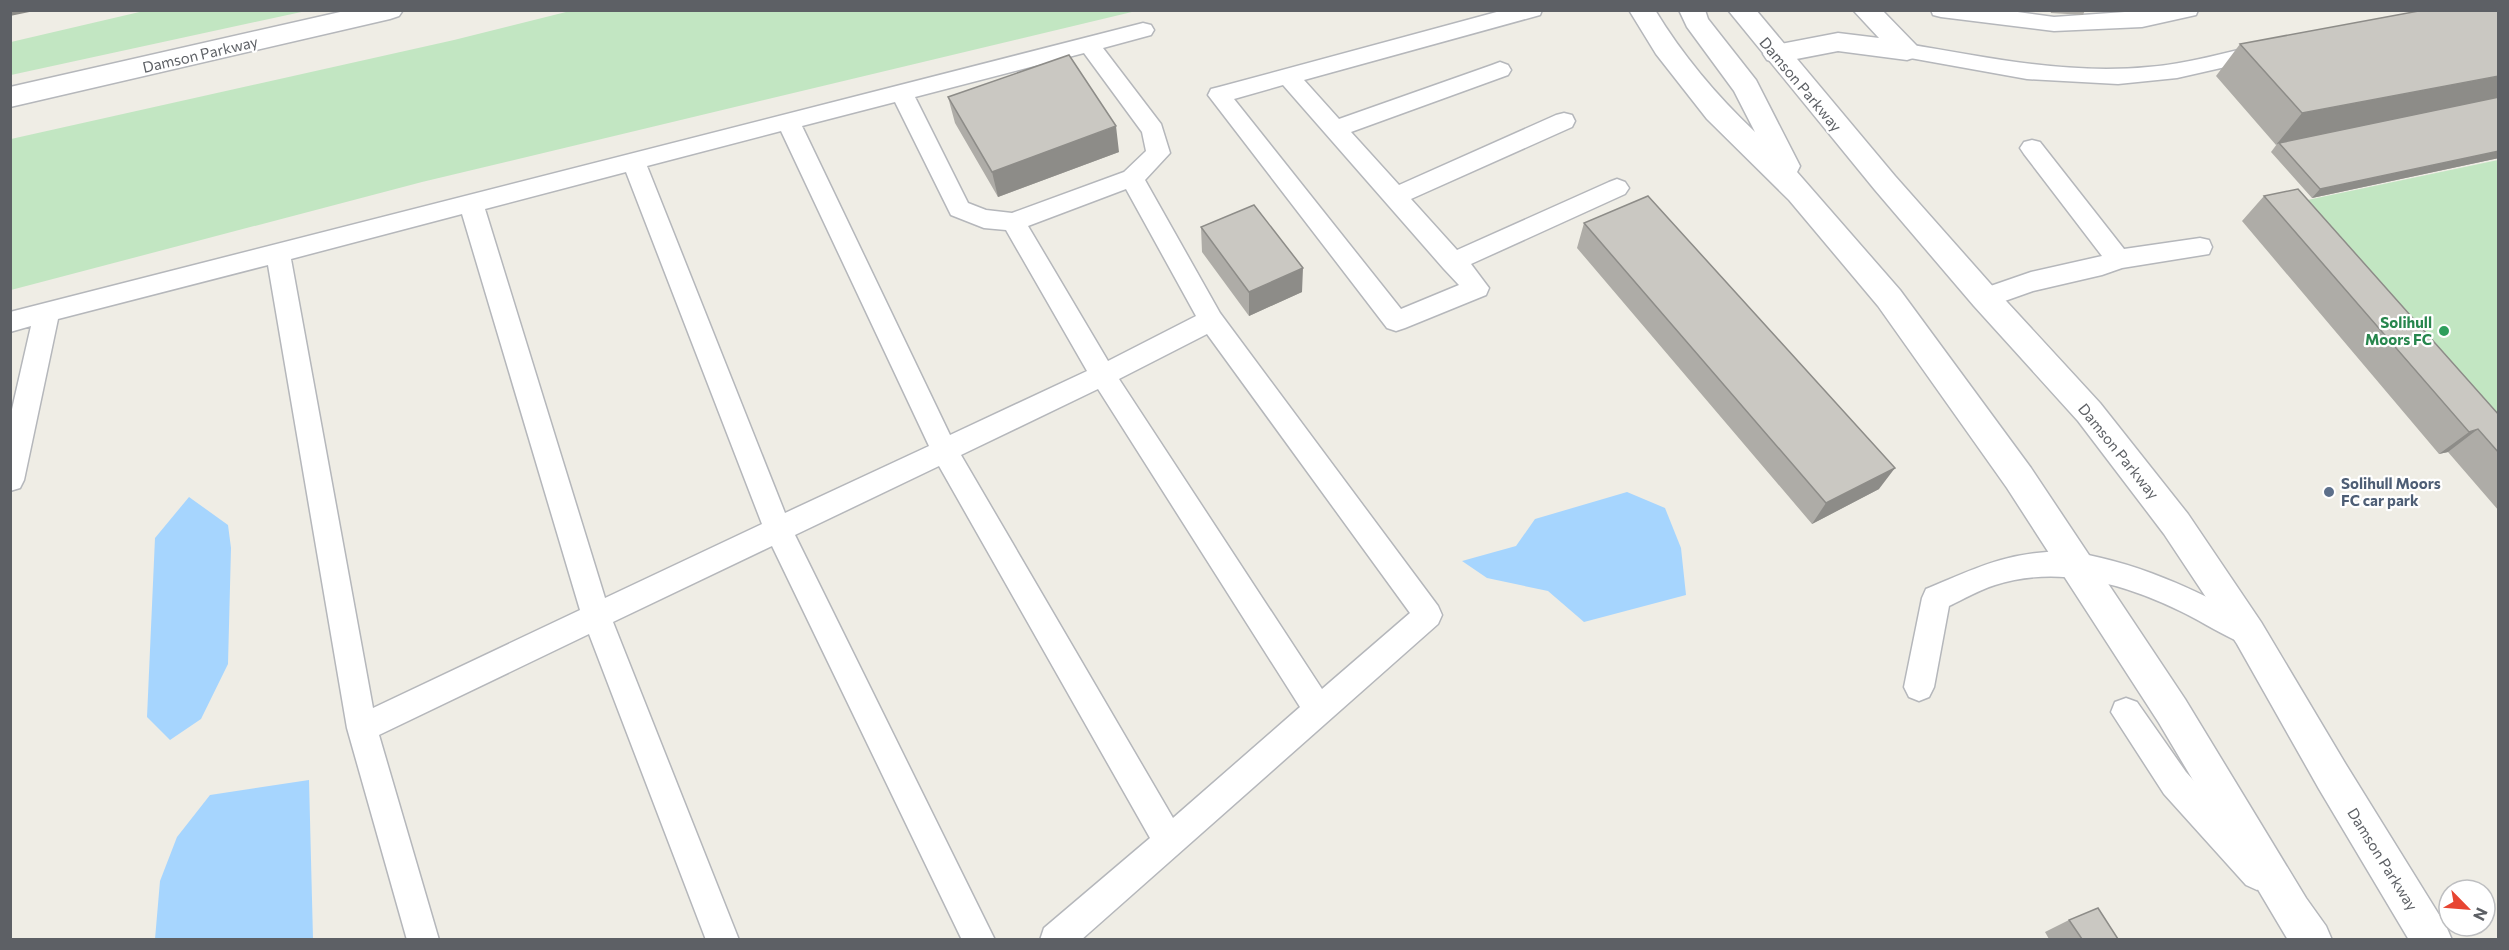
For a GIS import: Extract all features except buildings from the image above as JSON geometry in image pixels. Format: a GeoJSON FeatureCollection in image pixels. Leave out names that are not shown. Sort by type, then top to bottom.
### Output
{"type":"FeatureCollection","features":[{"type":"Feature","properties":{"kind":"street","name":"Damson Parkway"},"geometry":{"type":"LineString","coordinates":[[10,98],[390,10]]}},
{"type":"Feature","properties":{"kind":"street"},"geometry":{"type":"LineString","coordinates":[[1642,10],[1665,48],[1717,112],[1799,192],[1889,298],[2019,478],[2172,711],[2302,926]]}},
{"type":"Feature","properties":{"kind":"street"},"geometry":{"type":"LineString","coordinates":[[1692,10],[1696,21],[1746,87],[1799,192]]}},
{"type":"Feature","properties":{"kind":"street","name":"Damson Parkway"},"geometry":{"type":"LineString","coordinates":[[1741,10],[1985,298],[2089,412],[2176,524],[2249,633],[2332,776],[2432,939]]}},
{"type":"Feature","properties":{"kind":"street"},"geometry":{"type":"LineString","coordinates":[[1866,10],[1907,51]]}},
{"type":"Feature","properties":{"kind":"street"},"geometry":{"type":"LineString","coordinates":[[1776,54],[1838,42],[1907,51]]}},
{"type":"Feature","properties":{"kind":"lane"},"geometry":{"type":"LineString","coordinates":[[1288,76],[1478,288],[1396,321],[1219,95],[1288,76],[1532,10]]}},
{"type":"Feature","properties":{"kind":"lane"},"geometry":{"type":"LineString","coordinates":[[1941,10],[2054,24],[2142,20],[2188,10]]}},
{"type":"Feature","properties":{"kind":"lane"},"geometry":{"type":"LineString","coordinates":[[10,322],[1143,30]]}},
{"type":"Feature","properties":{"kind":"lane"},"geometry":{"type":"LineString","coordinates":[[901,92],[959,209],[984,219],[1013,222],[1132,178],[1158,153],[1153,130],[1089,44]]}},
{"type":"Feature","properties":{"kind":"lane"},"geometry":{"type":"LineString","coordinates":[[1907,51],[2033,73],[2091,77],[2150,75],[2289,46]]}},
{"type":"Feature","properties":{"kind":"lane"},"geometry":{"type":"LineString","coordinates":[[1335,129],[1500,70]]}},
{"type":"Feature","properties":{"kind":"lane"},"geometry":{"type":"LineString","coordinates":[[788,121],[944,450],[1169,841]]}},
{"type":"Feature","properties":{"kind":"lane"},"geometry":{"type":"LineString","coordinates":[[1395,196],[1564,121]]}},
{"type":"Feature","properties":{"kind":"lane"},"geometry":{"type":"LineString","coordinates":[[2032,148],[2118,259]]}},
{"type":"Feature","properties":{"kind":"lane"},"geometry":{"type":"LineString","coordinates":[[633,161],[778,529],[979,939]]}},
{"type":"Feature","properties":{"kind":"lane"},"geometry":{"type":"LineString","coordinates":[[1056,939],[1428,615],[1211,320],[1132,178]]}},
{"type":"Feature","properties":{"kind":"lane"},"geometry":{"type":"LineString","coordinates":[[1453,262],[1617,188]]}},
{"type":"Feature","properties":{"kind":"lane"},"geometry":{"type":"LineString","coordinates":[[471,203],[596,616],[723,939]]}},
{"type":"Feature","properties":{"kind":"lane"},"geometry":{"type":"LineString","coordinates":[[1013,222],[1103,375],[1319,710]]}},
{"type":"Feature","properties":{"kind":"lane"},"geometry":{"type":"LineString","coordinates":[[1985,298],[2031,282],[2102,266],[2118,259],[2200,247]]}},
{"type":"Feature","properties":{"kind":"lane"},"geometry":{"type":"LineString","coordinates":[[278,254],[362,728],[423,939]]}},
{"type":"Feature","properties":{"kind":"lane"},"geometry":{"type":"LineString","coordinates":[[10,480],[47,312]]}},
{"type":"Feature","properties":{"kind":"lane"},"geometry":{"type":"LineString","coordinates":[[362,728],[1103,375],[1211,320]]}},
{"type":"Feature","properties":{"kind":"lane"},"geometry":{"type":"LineString","coordinates":[[1919,687],[1936,598],[1996,572],[2037,565],[2076,564],[2124,574],[2179,594],[2249,633]]}},
{"type":"Feature","properties":{"kind":"lane"},"geometry":{"type":"LineString","coordinates":[[2126,712],[2175,783],[2302,926]]}},
{"type":"Feature","properties":{"kind":"green space"},"geometry":{"type":"Polygon","coordinates":[[[148,10],[306,11],[11,75],[11,42],[148,10]]]}},
{"type":"Feature","properties":{"kind":"green space"},"geometry":{"type":"Polygon","coordinates":[[[570,11],[1136,11],[422,182],[11,290],[11,139],[454,40],[570,11]]]}},
{"type":"Feature","properties":{"kind":"green space","name":"Solihull Moors FC"},"geometry":{"type":"Polygon","coordinates":[[[2498,160],[2498,456],[2279,206],[2498,160]]]}},
{"type":"Feature","properties":{"kind":"water"},"geometry":{"type":"Polygon","coordinates":[[[1627,492],[1665,508],[1681,548],[1686,595],[1584,622],[1548,591],[1487,578],[1462,561],[1516,546],[1535,519],[1627,492]]]}},
{"type":"Feature","properties":{"kind":"water"},"geometry":{"type":"Polygon","coordinates":[[[189,497],[228,525],[231,548],[228,664],[201,719],[170,740],[147,717],[155,538],[189,497]]]}},
{"type":"Feature","properties":{"kind":"water"},"geometry":{"type":"Polygon","coordinates":[[[309,780],[313,939],[155,939],[160,881],[177,837],[210,795],[309,780]]]}},
{"type":"Feature","properties":{"kind":"place","name":"Solihull Moors FC"},"geometry":{"type":"Point","coordinates":[2444,331]}},
{"type":"Feature","properties":{"kind":"place","name":"Solihull Moors FC car park"},"geometry":{"type":"Point","coordinates":[2329,492]}}]}
